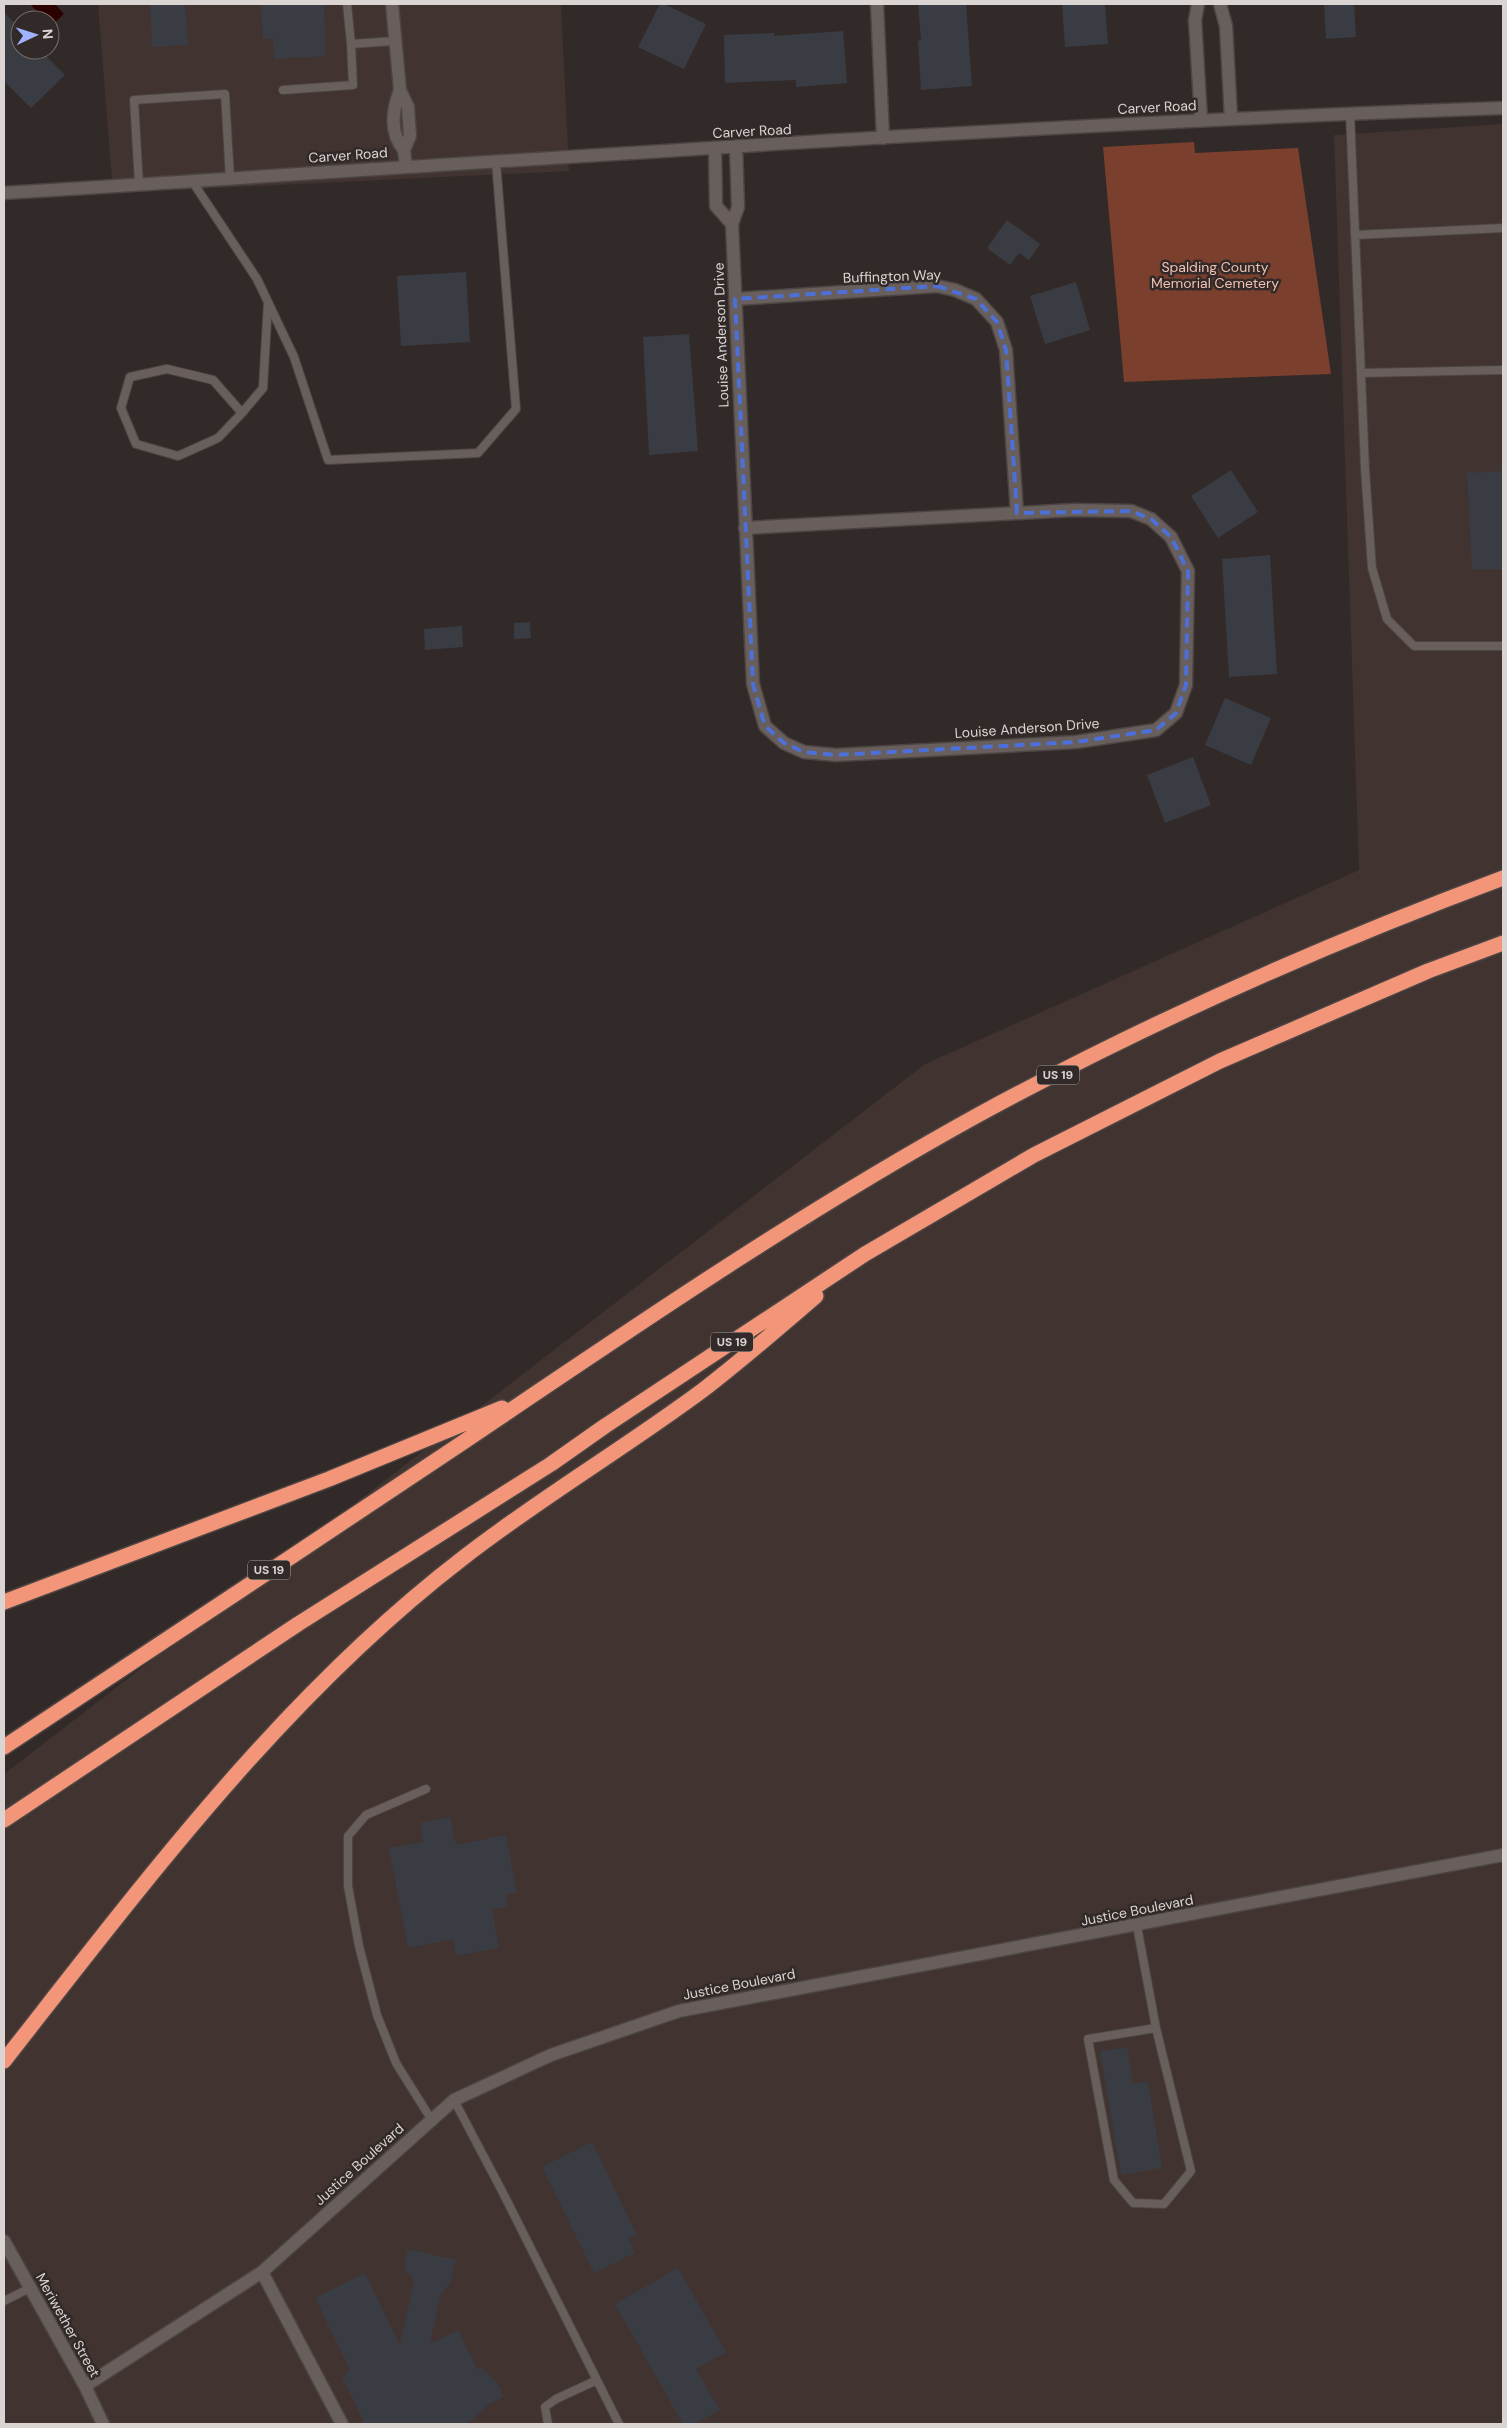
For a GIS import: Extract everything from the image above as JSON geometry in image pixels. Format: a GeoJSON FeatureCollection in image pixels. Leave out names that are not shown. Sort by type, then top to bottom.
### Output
{"type":"FeatureCollection","features":[{"type":"Feature","properties":{"kind":"highway","name":"US 19"},"geometry":{"type":"LineString","coordinates":[[4,1747],[535,1393],[739,1260],[891,1165],[980,1114],[1191,1007],[1405,915],[1503,878]]}},
{"type":"Feature","properties":{"kind":"highway","name":"US 19"},"geometry":{"type":"LineString","coordinates":[[4,1820],[298,1624],[551,1464],[605,1426],[865,1254],[1034,1155],[1220,1061],[1428,971],[1503,942]]}},
{"type":"Feature","properties":{"kind":"highway"},"geometry":{"type":"LineString","coordinates":[[4,2061],[122,1911],[213,1801],[310,1694],[387,1623],[462,1558],[704,1389],[865,1254]]}},
{"type":"Feature","properties":{"kind":"highway"},"geometry":{"type":"LineString","coordinates":[[4,1602],[338,1476],[535,1393]]}},
{"type":"Feature","properties":{"kind":"street"},"geometry":{"type":"LineString","coordinates":[[392,4],[400,90],[408,107],[410,136],[404,150],[406,166]]}},
{"type":"Feature","properties":{"kind":"street"},"geometry":{"type":"LineString","coordinates":[[877,4],[883,138]]}},
{"type":"Feature","properties":{"kind":"street"},"geometry":{"type":"LineString","coordinates":[[1198,4],[1195,20],[1201,119]]}},
{"type":"Feature","properties":{"kind":"street"},"geometry":{"type":"LineString","coordinates":[[1220,4],[1226,26],[1231,118]]}},
{"type":"Feature","properties":{"kind":"street","name":"Carver Road"},"geometry":{"type":"LineString","coordinates":[[4,193],[192,182],[406,166],[1201,119],[1503,108]]}},
{"type":"Feature","properties":{"kind":"street","name":"Louise Anderson Drive"},"geometry":{"type":"LineString","coordinates":[[736,147],[738,207],[732,224],[745,528],[753,684],[765,726],[784,743],[804,752],[836,755],[1076,742],[1156,730],[1176,713],[1186,685],[1188,572],[1171,537],[1151,519],[1131,511],[1074,510],[745,528]]}},
{"type":"Feature","properties":{"kind":"street"},"geometry":{"type":"LineString","coordinates":[[715,148],[716,206],[732,224]]}},
{"type":"Feature","properties":{"kind":"street","name":"Buffington Way"},"geometry":{"type":"LineString","coordinates":[[735,299],[937,286],[955,290],[976,300],[997,322],[1006,350],[1017,513]]}},
{"type":"Feature","properties":{"kind":"street","name":"Justice Boulevard"},"geometry":{"type":"LineString","coordinates":[[85,2386],[262,2272],[454,2100],[551,2055],[678,2011],[1137,1926],[1503,1855]]}},
{"type":"Feature","properties":{"kind":"street","name":"Meriwether Street"},"geometry":{"type":"LineString","coordinates":[[4,2241],[85,2386],[104,2424]]}},
{"type":"Feature","properties":{"kind":"street"},"geometry":{"type":"LineString","coordinates":[[262,2272],[342,2424]]}},
{"type":"Feature","properties":{"kind":"lane"},"geometry":{"type":"LineString","coordinates":[[283,90],[353,85],[347,4]]}},
{"type":"Feature","properties":{"kind":"lane"},"geometry":{"type":"LineString","coordinates":[[351,44],[394,41]]}},
{"type":"Feature","properties":{"kind":"lane"},"geometry":{"type":"LineString","coordinates":[[139,184],[134,100],[216,94],[225,94],[230,179]]}},
{"type":"Feature","properties":{"kind":"lane"},"geometry":{"type":"LineString","coordinates":[[1350,113],[1361,373],[1372,568],[1386,619],[1414,646],[1503,646]]}},
{"type":"Feature","properties":{"kind":"lane"},"geometry":{"type":"LineString","coordinates":[[192,182],[257,280],[268,302],[294,357],[328,460],[478,453],[516,409],[496,162]]}},
{"type":"Feature","properties":{"kind":"lane"},"geometry":{"type":"LineString","coordinates":[[1355,235],[1503,228]]}},
{"type":"Feature","properties":{"kind":"lane"},"geometry":{"type":"LineString","coordinates":[[242,413],[212,380],[167,369],[130,377],[121,408],[136,444],[178,456],[218,438],[242,413],[263,388],[268,302]]}},
{"type":"Feature","properties":{"kind":"lane"},"geometry":{"type":"LineString","coordinates":[[1361,373],[1503,370]]}},
{"type":"Feature","properties":{"kind":"lane"},"geometry":{"type":"LineString","coordinates":[[426,1788],[366,1815],[348,1836],[348,1886],[359,1946],[377,2015],[396,2063],[431,2119]]}},
{"type":"Feature","properties":{"kind":"lane"},"geometry":{"type":"LineString","coordinates":[[1137,1926],[1156,2028],[1190,2170],[1164,2204],[1133,2203],[1114,2180],[1088,2039],[1156,2028]]}},
{"type":"Feature","properties":{"kind":"lane"},"geometry":{"type":"LineString","coordinates":[[454,2100],[619,2424]]}},
{"type":"Feature","properties":{"kind":"lane"},"geometry":{"type":"LineString","coordinates":[[4,2301],[30,2288]]}},
{"type":"Feature","properties":{"kind":"lane"},"geometry":{"type":"LineString","coordinates":[[548,2424],[545,2407],[556,2399],[597,2380]]}},
{"type":"Feature","properties":{"kind":"highlighted area"},"geometry":{"type":"Polygon","coordinates":[[[937,286],[976,299],[997,322],[1006,350],[1017,513],[1131,511],[1151,519],[1171,537],[1188,571],[1186,685],[1176,713],[1156,730],[1076,742],[836,755],[804,752],[784,743],[765,726],[753,684],[735,299],[937,286]]]}},
{"type":"Feature","properties":{"kind":"shaded area"},"geometry":{"type":"Polygon","coordinates":[[[30,4],[55,4],[64,14],[60,18],[60,10],[36,10],[30,4]]]}},
{"type":"Feature","properties":{"kind":"shaded area"},"geometry":{"type":"Polygon","coordinates":[[[98,4],[561,4],[569,171],[113,193],[98,4]]]}},
{"type":"Feature","properties":{"kind":"shaded area"},"geometry":{"type":"Polygon","coordinates":[[[1503,124],[1503,2424],[4,2424],[4,1774],[925,1064],[1359,870],[1334,135],[1503,124]]]}},
{"type":"Feature","properties":{"kind":"green space","name":"Spalding County Memorial Cemetery"},"geometry":{"type":"Polygon","coordinates":[[[1194,142],[1195,153],[1298,148],[1331,374],[1124,382],[1103,147],[1194,142]]]}},
{"type":"Feature","properties":{"kind":"building"},"geometry":{"type":"Polygon","coordinates":[[[150,4],[185,4],[188,45],[152,47],[150,4]]]}},
{"type":"Feature","properties":{"kind":"building"},"geometry":{"type":"Polygon","coordinates":[[[261,4],[324,4],[326,56],[274,59],[273,39],[263,39],[261,4]]]}},
{"type":"Feature","properties":{"kind":"building"},"geometry":{"type":"Polygon","coordinates":[[[660,4],[664,4],[706,24],[684,69],[638,47],[660,4]]]}},
{"type":"Feature","properties":{"kind":"building"},"geometry":{"type":"Polygon","coordinates":[[[918,4],[966,4],[972,86],[921,90],[918,41],[921,40],[918,4]]]}},
{"type":"Feature","properties":{"kind":"building"},"geometry":{"type":"Polygon","coordinates":[[[1062,4],[1105,4],[1108,44],[1065,47],[1062,4]]]}},
{"type":"Feature","properties":{"kind":"building"},"geometry":{"type":"Polygon","coordinates":[[[1324,4],[1354,4],[1356,37],[1326,39],[1324,4]]]}},
{"type":"Feature","properties":{"kind":"building"},"geometry":{"type":"Polygon","coordinates":[[[4,12],[10,18],[10,60],[50,60],[65,75],[31,108],[4,81],[4,12]]]}},
{"type":"Feature","properties":{"kind":"building"},"geometry":{"type":"Polygon","coordinates":[[[843,31],[847,83],[796,87],[796,80],[725,83],[724,35],[774,33],[774,36],[843,31]]]}},
{"type":"Feature","properties":{"kind":"building"},"geometry":{"type":"Polygon","coordinates":[[[1007,220],[1040,244],[1029,260],[1019,253],[1010,265],[987,248],[1007,220]]]}},
{"type":"Feature","properties":{"kind":"building"},"geometry":{"type":"Polygon","coordinates":[[[466,272],[470,342],[401,346],[397,276],[466,272]]]}},
{"type":"Feature","properties":{"kind":"building"},"geometry":{"type":"Polygon","coordinates":[[[1076,282],[1090,330],[1045,344],[1030,296],[1076,282]]]}},
{"type":"Feature","properties":{"kind":"building"},"geometry":{"type":"Polygon","coordinates":[[[689,334],[698,451],[649,455],[643,337],[689,334]]]}},
{"type":"Feature","properties":{"kind":"building"},"geometry":{"type":"Polygon","coordinates":[[[1231,470],[1258,512],[1218,538],[1191,496],[1231,470]]]}},
{"type":"Feature","properties":{"kind":"building"},"geometry":{"type":"Polygon","coordinates":[[[1503,471],[1503,569],[1472,570],[1467,473],[1503,471]]]}},
{"type":"Feature","properties":{"kind":"building"},"geometry":{"type":"Polygon","coordinates":[[[1270,555],[1277,674],[1229,677],[1222,559],[1270,555]]]}},
{"type":"Feature","properties":{"kind":"building"},"geometry":{"type":"Polygon","coordinates":[[[530,622],[531,638],[514,639],[514,623],[530,622]]]}},
{"type":"Feature","properties":{"kind":"building"},"geometry":{"type":"Polygon","coordinates":[[[462,626],[463,647],[425,650],[424,629],[462,626]]]}},
{"type":"Feature","properties":{"kind":"building"},"geometry":{"type":"Polygon","coordinates":[[[1225,698],[1271,718],[1251,765],[1205,745],[1225,698]]]}},
{"type":"Feature","properties":{"kind":"building"},"geometry":{"type":"Polygon","coordinates":[[[1193,757],[1211,805],[1165,823],[1147,775],[1193,757]]]}},
{"type":"Feature","properties":{"kind":"building"},"geometry":{"type":"Polygon","coordinates":[[[450,1817],[456,1845],[506,1835],[517,1893],[506,1895],[508,1907],[492,1910],[499,1948],[456,1956],[453,1939],[408,1948],[389,1848],[423,1842],[420,1823],[450,1817]]]}},
{"type":"Feature","properties":{"kind":"building"},"geometry":{"type":"Polygon","coordinates":[[[1127,2047],[1133,2084],[1148,2081],[1162,2168],[1121,2175],[1100,2051],[1127,2047]]]}},
{"type":"Feature","properties":{"kind":"building"},"geometry":{"type":"Polygon","coordinates":[[[592,2142],[637,2235],[629,2239],[635,2253],[594,2273],[542,2167],[592,2142]]]}},
{"type":"Feature","properties":{"kind":"building"},"geometry":{"type":"Polygon","coordinates":[[[408,2249],[456,2260],[450,2284],[441,2293],[430,2344],[458,2330],[477,2369],[481,2367],[498,2384],[504,2397],[489,2404],[467,2424],[365,2424],[342,2377],[350,2370],[315,2298],[365,2273],[400,2345],[414,2280],[404,2269],[408,2249]]]}},
{"type":"Feature","properties":{"kind":"building"},"geometry":{"type":"Polygon","coordinates":[[[678,2268],[726,2352],[696,2369],[720,2410],[695,2424],[683,2424],[615,2304],[678,2268]]]}}]}
